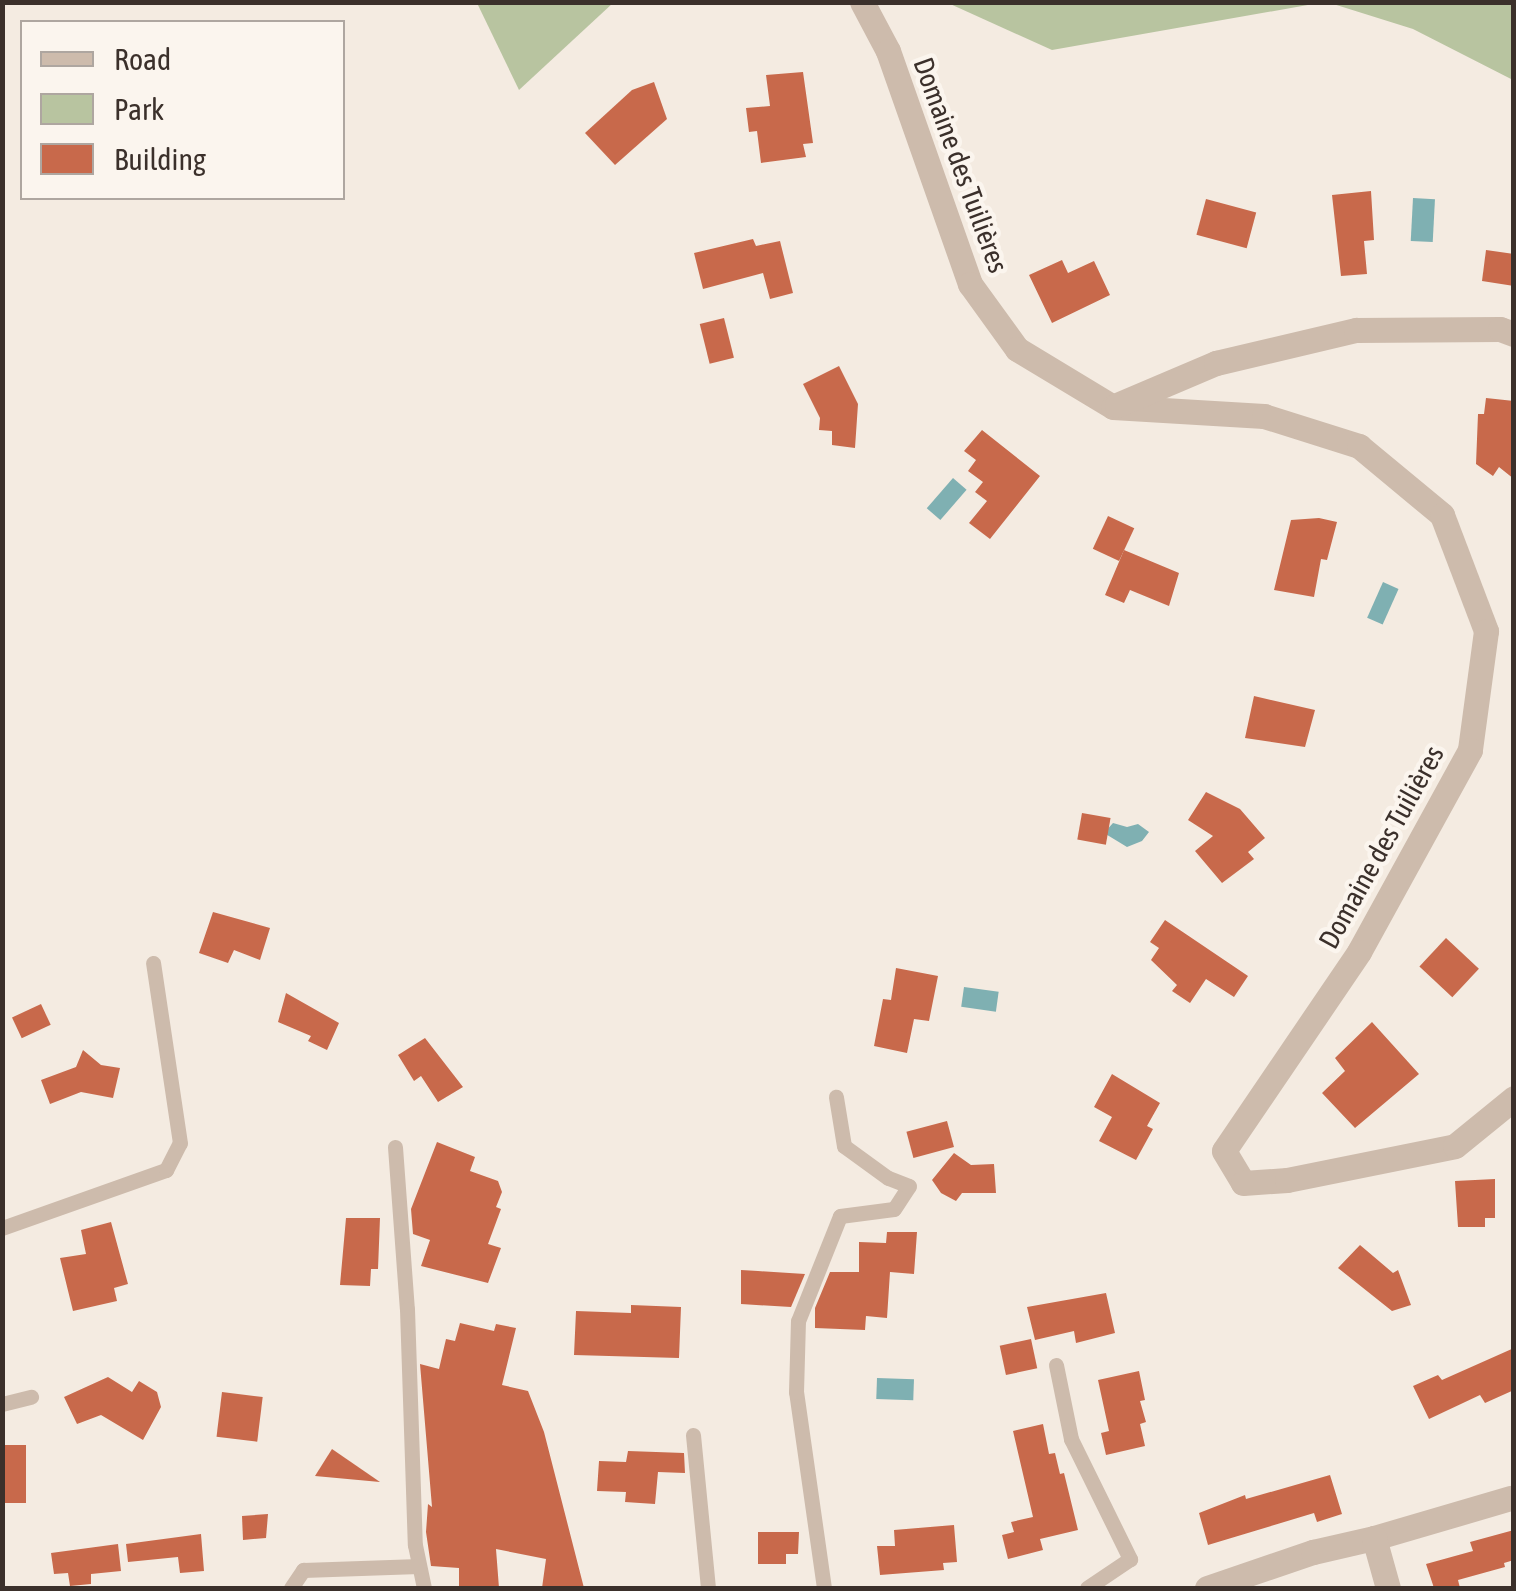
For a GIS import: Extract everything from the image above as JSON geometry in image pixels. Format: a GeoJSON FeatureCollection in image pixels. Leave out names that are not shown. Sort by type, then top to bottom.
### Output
{"type":"FeatureCollection","features":[{"type":"Feature","properties":{"kind":"street","name":"Domaine des Tuilières"},"geometry":{"type":"LineString","coordinates":[[862,2],[888,51],[953,245],[985,310],[1018,349],[1113,406],[1264,416],[1358,446],[1442,515],[1486,631],[1470,750],[1359,952],[1224,1151],[1243,1184],[1455,1146],[1514,1098]]}},
{"type":"Feature","properties":{"kind":"street"},"geometry":{"type":"LineString","coordinates":[[1113,406],[1216,363],[1356,330],[1500,329],[1514,334]]}},
{"type":"Feature","properties":{"kind":"street"},"geometry":{"type":"LineString","coordinates":[[1207,1588],[1313,1552],[1510,1498]]}},
{"type":"Feature","properties":{"kind":"street"},"geometry":{"type":"LineString","coordinates":[[1374,1538],[1388,1588]]}},
{"type":"Feature","properties":{"kind":"lane"},"geometry":{"type":"LineString","coordinates":[[2,1228],[166,1170],[180,1143],[153,964]]}},
{"type":"Feature","properties":{"kind":"lane"},"geometry":{"type":"LineString","coordinates":[[824,1588],[796,1392],[798,1321],[840,1216],[894,1209],[909,1186],[888,1178],[844,1146],[836,1097]]}},
{"type":"Feature","properties":{"kind":"lane"},"geometry":{"type":"LineString","coordinates":[[395,1147],[419,1566],[424,1588]]}},
{"type":"Feature","properties":{"kind":"lane"},"geometry":{"type":"LineString","coordinates":[[1056,1364],[1072,1439],[1130,1559],[1087,1588]]}},
{"type":"Feature","properties":{"kind":"lane"},"geometry":{"type":"LineString","coordinates":[[2,1404],[31,1397]]}},
{"type":"Feature","properties":{"kind":"lane"},"geometry":{"type":"LineString","coordinates":[[693,1435],[708,1588]]}},
{"type":"Feature","properties":{"kind":"lane"},"geometry":{"type":"LineString","coordinates":[[291,1588],[302,1570],[419,1566]]}},
{"type":"Feature","properties":{"kind":"green space"},"geometry":{"type":"Polygon","coordinates":[[[477,3],[613,3],[519,90],[477,3]]]}},
{"type":"Feature","properties":{"kind":"green space"},"geometry":{"type":"Polygon","coordinates":[[[948,3],[1319,3],[1052,50],[948,3]]]}},
{"type":"Feature","properties":{"kind":"green space"},"geometry":{"type":"Polygon","coordinates":[[[1330,3],[1513,3],[1513,80],[1413,29],[1330,3]]]}},
{"type":"Feature","properties":{"kind":"water"},"geometry":{"type":"Polygon","coordinates":[[[1413,198],[1435,199],[1433,242],[1411,241],[1413,198]]]}},
{"type":"Feature","properties":{"kind":"water"},"geometry":{"type":"Polygon","coordinates":[[[953,478],[967,490],[940,520],[927,508],[953,478]]]}},
{"type":"Feature","properties":{"kind":"water"},"geometry":{"type":"Polygon","coordinates":[[[1383,582],[1399,589],[1383,625],[1367,618],[1383,582]]]}},
{"type":"Feature","properties":{"kind":"water"},"geometry":{"type":"Polygon","coordinates":[[[1113,823],[1127,827],[1138,824],[1149,832],[1142,841],[1127,847],[1104,833],[1113,823]]]}},
{"type":"Feature","properties":{"kind":"water"},"geometry":{"type":"Polygon","coordinates":[[[964,987],[999,992],[996,1012],[961,1007],[964,987]]]}},
{"type":"Feature","properties":{"kind":"water"},"geometry":{"type":"Polygon","coordinates":[[[877,1378],[914,1379],[913,1400],[876,1399],[877,1378]]]}},
{"type":"Feature","properties":{"kind":"building"},"geometry":{"type":"Polygon","coordinates":[[[803,72],[813,143],[803,144],[806,157],[761,163],[757,131],[749,132],[746,108],[770,106],[766,75],[803,72]]]}},
{"type":"Feature","properties":{"kind":"building"},"geometry":{"type":"Polygon","coordinates":[[[654,82],[667,119],[615,165],[585,133],[632,90],[654,82]]]}},
{"type":"Feature","properties":{"kind":"building"},"geometry":{"type":"Polygon","coordinates":[[[1371,191],[1374,240],[1364,241],[1367,274],[1341,276],[1332,195],[1371,191]]]}},
{"type":"Feature","properties":{"kind":"building"},"geometry":{"type":"Polygon","coordinates":[[[1206,199],[1256,212],[1247,248],[1196,235],[1206,199]]]}},
{"type":"Feature","properties":{"kind":"building"},"geometry":{"type":"Polygon","coordinates":[[[753,239],[756,246],[780,241],[793,293],[770,299],[763,273],[703,289],[694,253],[753,239]]]}},
{"type":"Feature","properties":{"kind":"building"},"geometry":{"type":"Polygon","coordinates":[[[1486,250],[1514,254],[1514,286],[1482,281],[1486,250]]]}},
{"type":"Feature","properties":{"kind":"building"},"geometry":{"type":"Polygon","coordinates":[[[1062,260],[1068,273],[1094,261],[1110,295],[1052,323],[1029,275],[1062,260]]]}},
{"type":"Feature","properties":{"kind":"building"},"geometry":{"type":"Polygon","coordinates":[[[724,318],[734,358],[710,364],[700,324],[724,318]]]}},
{"type":"Feature","properties":{"kind":"building"},"geometry":{"type":"Polygon","coordinates":[[[839,366],[858,404],[855,448],[832,445],[832,431],[819,430],[820,418],[803,384],[839,366]]]}},
{"type":"Feature","properties":{"kind":"building"},"geometry":{"type":"Polygon","coordinates":[[[1486,398],[1514,401],[1514,479],[1499,467],[1493,476],[1476,464],[1478,414],[1484,414],[1486,398]]]}},
{"type":"Feature","properties":{"kind":"building"},"geometry":{"type":"Polygon","coordinates":[[[982,430],[1040,476],[990,539],[969,523],[987,501],[975,492],[983,482],[968,471],[976,460],[964,451],[982,430]]]}},
{"type":"Feature","properties":{"kind":"building"},"geometry":{"type":"Polygon","coordinates":[[[1108,516],[1134,528],[1119,561],[1093,549],[1108,516]]]}},
{"type":"Feature","properties":{"kind":"building"},"geometry":{"type":"Polygon","coordinates":[[[1319,518],[1337,522],[1327,560],[1321,559],[1314,597],[1274,590],[1291,520],[1319,518]]]}},
{"type":"Feature","properties":{"kind":"building"},"geometry":{"type":"Polygon","coordinates":[[[1124,550],[1179,573],[1169,606],[1130,590],[1124,603],[1105,595],[1124,550]]]}},
{"type":"Feature","properties":{"kind":"building"},"geometry":{"type":"Polygon","coordinates":[[[1254,696],[1315,710],[1305,747],[1245,738],[1254,696]]]}},
{"type":"Feature","properties":{"kind":"building"},"geometry":{"type":"Polygon","coordinates":[[[1206,792],[1240,809],[1265,838],[1248,852],[1254,859],[1222,883],[1195,851],[1213,836],[1188,820],[1206,792]]]}},
{"type":"Feature","properties":{"kind":"building"},"geometry":{"type":"Polygon","coordinates":[[[1082,813],[1111,818],[1106,845],[1077,840],[1082,813]]]}},
{"type":"Feature","properties":{"kind":"building"},"geometry":{"type":"Polygon","coordinates":[[[213,912],[270,928],[260,960],[234,950],[228,963],[199,953],[213,912]]]}},
{"type":"Feature","properties":{"kind":"building"},"geometry":{"type":"Polygon","coordinates":[[[1165,920],[1248,976],[1234,997],[1206,979],[1190,1003],[1172,991],[1177,985],[1151,960],[1159,948],[1150,942],[1165,920]]]}},
{"type":"Feature","properties":{"kind":"building"},"geometry":{"type":"Polygon","coordinates":[[[1446,938],[1479,969],[1452,997],[1419,967],[1446,938]]]}},
{"type":"Feature","properties":{"kind":"building"},"geometry":{"type":"Polygon","coordinates":[[[896,968],[938,976],[929,1021],[914,1019],[907,1053],[874,1046],[883,999],[891,1000],[896,968]]]}},
{"type":"Feature","properties":{"kind":"building"},"geometry":{"type":"Polygon","coordinates":[[[286,993],[339,1023],[327,1050],[308,1041],[311,1036],[278,1022],[286,993]]]}},
{"type":"Feature","properties":{"kind":"building"},"geometry":{"type":"Polygon","coordinates":[[[41,1004],[51,1025],[22,1038],[12,1018],[41,1004]]]}},
{"type":"Feature","properties":{"kind":"building"},"geometry":{"type":"Polygon","coordinates":[[[1372,1022],[1419,1074],[1355,1128],[1322,1093],[1345,1071],[1335,1058],[1372,1022]]]}},
{"type":"Feature","properties":{"kind":"building"},"geometry":{"type":"Polygon","coordinates":[[[425,1038],[463,1087],[438,1102],[421,1076],[414,1081],[398,1055],[425,1038]]]}},
{"type":"Feature","properties":{"kind":"building"},"geometry":{"type":"Polygon","coordinates":[[[83,1050],[101,1065],[120,1068],[113,1098],[81,1092],[50,1104],[41,1080],[76,1067],[83,1050]]]}},
{"type":"Feature","properties":{"kind":"building"},"geometry":{"type":"Polygon","coordinates":[[[1112,1074],[1160,1103],[1147,1126],[1153,1129],[1136,1160],[1099,1141],[1112,1117],[1094,1107],[1112,1074]]]}},
{"type":"Feature","properties":{"kind":"building"},"geometry":{"type":"Polygon","coordinates":[[[947,1121],[954,1147],[913,1158],[906,1132],[947,1121]]]}},
{"type":"Feature","properties":{"kind":"building"},"geometry":{"type":"Polygon","coordinates":[[[437,1142],[475,1157],[470,1171],[498,1181],[502,1192],[496,1207],[501,1209],[488,1244],[501,1248],[488,1283],[421,1266],[430,1240],[413,1234],[411,1209],[437,1142]]]}},
{"type":"Feature","properties":{"kind":"building"},"geometry":{"type":"Polygon","coordinates":[[[954,1153],[971,1165],[994,1164],[996,1193],[962,1193],[956,1201],[941,1193],[932,1180],[954,1153]]]}},
{"type":"Feature","properties":{"kind":"building"},"geometry":{"type":"Polygon","coordinates":[[[1495,1179],[1495,1218],[1485,1218],[1485,1227],[1458,1227],[1455,1181],[1495,1179]]]}},
{"type":"Feature","properties":{"kind":"building"},"geometry":{"type":"Polygon","coordinates":[[[346,1218],[380,1218],[378,1269],[371,1269],[370,1286],[340,1285],[346,1218]]]}},
{"type":"Feature","properties":{"kind":"building"},"geometry":{"type":"Polygon","coordinates":[[[111,1222],[128,1284],[114,1288],[117,1301],[73,1311],[60,1258],[86,1254],[81,1230],[111,1222]]]}},
{"type":"Feature","properties":{"kind":"building"},"geometry":{"type":"Polygon","coordinates":[[[887,1232],[917,1232],[914,1274],[890,1272],[887,1318],[866,1316],[865,1330],[815,1328],[815,1308],[830,1272],[859,1272],[859,1242],[886,1243],[887,1232]]]}},
{"type":"Feature","properties":{"kind":"building"},"geometry":{"type":"Polygon","coordinates":[[[1360,1245],[1393,1273],[1398,1270],[1411,1305],[1392,1311],[1338,1268],[1360,1245]]]}},
{"type":"Feature","properties":{"kind":"building"},"geometry":{"type":"Polygon","coordinates":[[[741,1270],[805,1274],[791,1307],[741,1304],[741,1270]]]}},
{"type":"Feature","properties":{"kind":"building"},"geometry":{"type":"Polygon","coordinates":[[[1106,1293],[1115,1333],[1076,1343],[1074,1331],[1035,1340],[1027,1307],[1106,1293]]]}},
{"type":"Feature","properties":{"kind":"building"},"geometry":{"type":"Polygon","coordinates":[[[631,1305],[681,1307],[679,1358],[574,1355],[576,1311],[631,1313],[631,1305]]]}},
{"type":"Feature","properties":{"kind":"building"},"geometry":{"type":"Polygon","coordinates":[[[460,1323],[494,1331],[496,1324],[516,1328],[502,1385],[528,1391],[544,1432],[584,1588],[542,1588],[546,1559],[496,1549],[499,1588],[459,1588],[459,1568],[431,1566],[426,1532],[428,1504],[432,1507],[420,1364],[439,1369],[446,1339],[455,1341],[460,1323]]]}},
{"type":"Feature","properties":{"kind":"building"},"geometry":{"type":"Polygon","coordinates":[[[1031,1339],[1037,1368],[1006,1375],[1000,1346],[1031,1339]]]}},
{"type":"Feature","properties":{"kind":"building"},"geometry":{"type":"Polygon","coordinates":[[[1514,1348],[1514,1390],[1485,1403],[1480,1395],[1429,1419],[1413,1386],[1438,1375],[1442,1380],[1514,1348]]]}},
{"type":"Feature","properties":{"kind":"building"},"geometry":{"type":"Polygon","coordinates":[[[1139,1371],[1145,1400],[1140,1401],[1146,1422],[1140,1424],[1145,1446],[1106,1455],[1101,1433],[1109,1431],[1098,1380],[1139,1371]]]}},
{"type":"Feature","properties":{"kind":"building"},"geometry":{"type":"Polygon","coordinates":[[[108,1377],[132,1392],[139,1381],[157,1392],[161,1407],[143,1440],[101,1415],[77,1424],[64,1397],[108,1377]]]}},
{"type":"Feature","properties":{"kind":"building"},"geometry":{"type":"Polygon","coordinates":[[[222,1392],[263,1397],[257,1442],[217,1437],[222,1392]]]}},
{"type":"Feature","properties":{"kind":"building"},"geometry":{"type":"Polygon","coordinates":[[[1043,1424],[1049,1454],[1055,1453],[1060,1474],[1064,1473],[1078,1530],[1040,1539],[1043,1550],[1008,1559],[1002,1535],[1014,1532],[1011,1522],[1033,1517],[1013,1431],[1043,1424]]]}},
{"type":"Feature","properties":{"kind":"building"},"geometry":{"type":"Polygon","coordinates":[[[2,1445],[26,1445],[26,1503],[2,1503],[2,1445]]]}},
{"type":"Feature","properties":{"kind":"building"},"geometry":{"type":"Polygon","coordinates":[[[332,1449],[380,1482],[315,1476],[332,1449]]]}},
{"type":"Feature","properties":{"kind":"building"},"geometry":{"type":"Polygon","coordinates":[[[628,1451],[684,1453],[685,1473],[658,1472],[655,1504],[625,1502],[626,1492],[597,1491],[599,1461],[626,1462],[628,1451]]]}},
{"type":"Feature","properties":{"kind":"building"},"geometry":{"type":"Polygon","coordinates":[[[1330,1475],[1342,1514],[1317,1522],[1314,1513],[1208,1545],[1199,1513],[1245,1495],[1246,1499],[1330,1475]]]}},
{"type":"Feature","properties":{"kind":"building"},"geometry":{"type":"Polygon","coordinates":[[[268,1514],[266,1538],[243,1540],[242,1516],[268,1514]]]}},
{"type":"Feature","properties":{"kind":"building"},"geometry":{"type":"Polygon","coordinates":[[[954,1525],[957,1562],[943,1563],[944,1570],[880,1575],[877,1546],[895,1546],[894,1530],[954,1525]]]}},
{"type":"Feature","properties":{"kind":"building"},"geometry":{"type":"Polygon","coordinates":[[[1514,1530],[1514,1560],[1504,1563],[1505,1567],[1458,1580],[1460,1588],[1434,1588],[1426,1564],[1473,1551],[1470,1542],[1514,1530]]]}},
{"type":"Feature","properties":{"kind":"building"},"geometry":{"type":"Polygon","coordinates":[[[758,1532],[799,1532],[798,1554],[786,1554],[786,1564],[758,1564],[758,1532]]]}},
{"type":"Feature","properties":{"kind":"building"},"geometry":{"type":"Polygon","coordinates":[[[201,1534],[204,1571],[180,1573],[178,1557],[128,1562],[126,1544],[201,1534]]]}},
{"type":"Feature","properties":{"kind":"building"},"geometry":{"type":"Polygon","coordinates":[[[118,1544],[121,1571],[91,1574],[91,1584],[70,1586],[68,1573],[54,1574],[51,1553],[118,1544]]]}}]}
